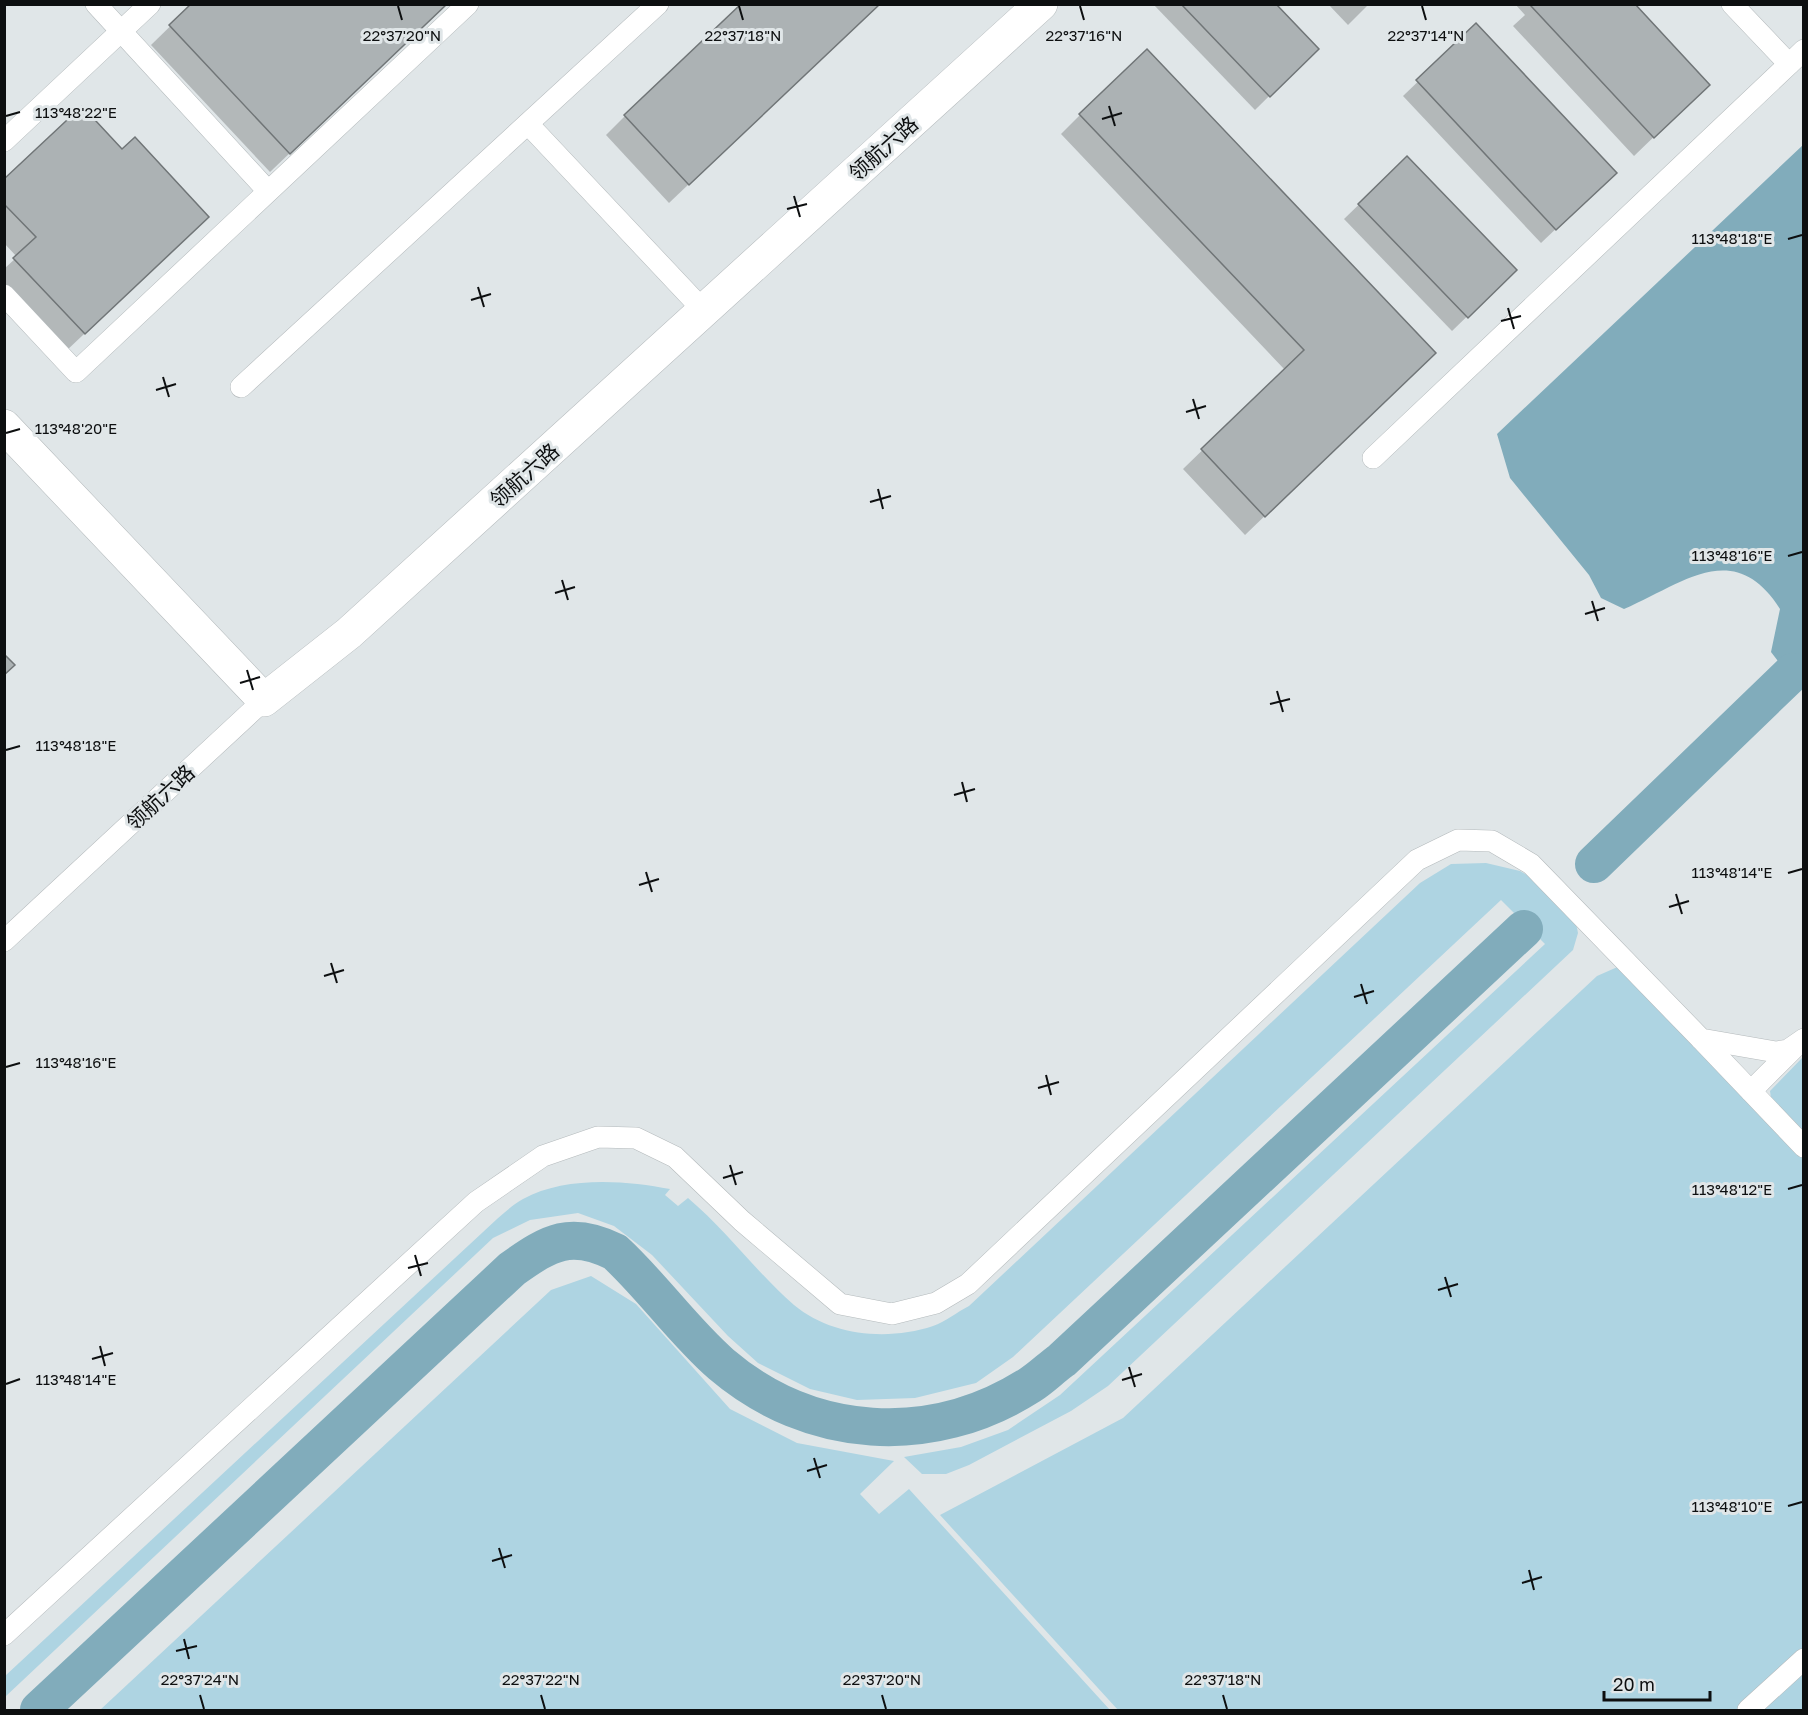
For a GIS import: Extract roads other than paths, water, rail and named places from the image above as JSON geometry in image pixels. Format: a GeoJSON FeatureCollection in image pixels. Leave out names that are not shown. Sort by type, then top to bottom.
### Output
{"type":"FeatureCollection","features":[{"type":"Feature","properties":{"kind":"street","name":"领航六路"},"geometry":{"type":"LineString","coordinates":[[264,700],[349,633],[1041,4]]}},
{"type":"Feature","properties":{"kind":"street"},"geometry":{"type":"LineString","coordinates":[[4,426],[264,700]]}},
{"type":"Feature","properties":{"kind":"lane"},"geometry":{"type":"LineString","coordinates":[[96,4],[268,191]]}},
{"type":"Feature","properties":{"kind":"lane"},"geometry":{"type":"LineString","coordinates":[[4,141],[150,4]]}},
{"type":"Feature","properties":{"kind":"lane"},"geometry":{"type":"LineString","coordinates":[[4,295],[76,372],[468,4]]}},
{"type":"Feature","properties":{"kind":"lane"},"geometry":{"type":"LineString","coordinates":[[241,387],[657,4]]}},
{"type":"Feature","properties":{"kind":"lane"},"geometry":{"type":"LineString","coordinates":[[1373,458],[1796,57],[1732,4]]}},
{"type":"Feature","properties":{"kind":"lane"},"geometry":{"type":"LineString","coordinates":[[528,124],[704,311]]}},
{"type":"Feature","properties":{"kind":"lane","name":"领航六路"},"geometry":{"type":"LineString","coordinates":[[4,941],[264,700]]}},
{"type":"Feature","properties":{"kind":"lane"},"geometry":{"type":"LineString","coordinates":[[4,1635],[476,1202],[543,1156],[598,1137],[636,1138],[675,1157],[742,1221],[840,1304],[892,1314],[936,1303],[968,1284],[1418,860],[1458,840],[1492,841],[1531,864],[1803,1147]]}},
{"type":"Feature","properties":{"kind":"lane"},"geometry":{"type":"LineString","coordinates":[[1701,1039],[1762,1052],[1788,1050],[1801,1042]]}},
{"type":"Feature","properties":{"kind":"lane"},"geometry":{"type":"LineString","coordinates":[[1751,1091],[1801,1042]]}},
{"type":"Feature","properties":{"kind":"lane"},"geometry":{"type":"LineString","coordinates":[[1748,1710],[1803,1659]]}},
{"type":"Feature","properties":{"kind":"waterway"},"geometry":{"type":"LineString","coordinates":[[1594,864],[1793,672]]}},
{"type":"Feature","properties":{"kind":"waterway"},"geometry":{"type":"LineString","coordinates":[[39,1710],[512,1269],[538,1252],[561,1242],[586,1242],[615,1252],[721,1364],[756,1389],[793,1408],[832,1421],[872,1427],[912,1426],[952,1419],[992,1405],[1030,1385],[1062,1360],[1524,929]]}}]}
